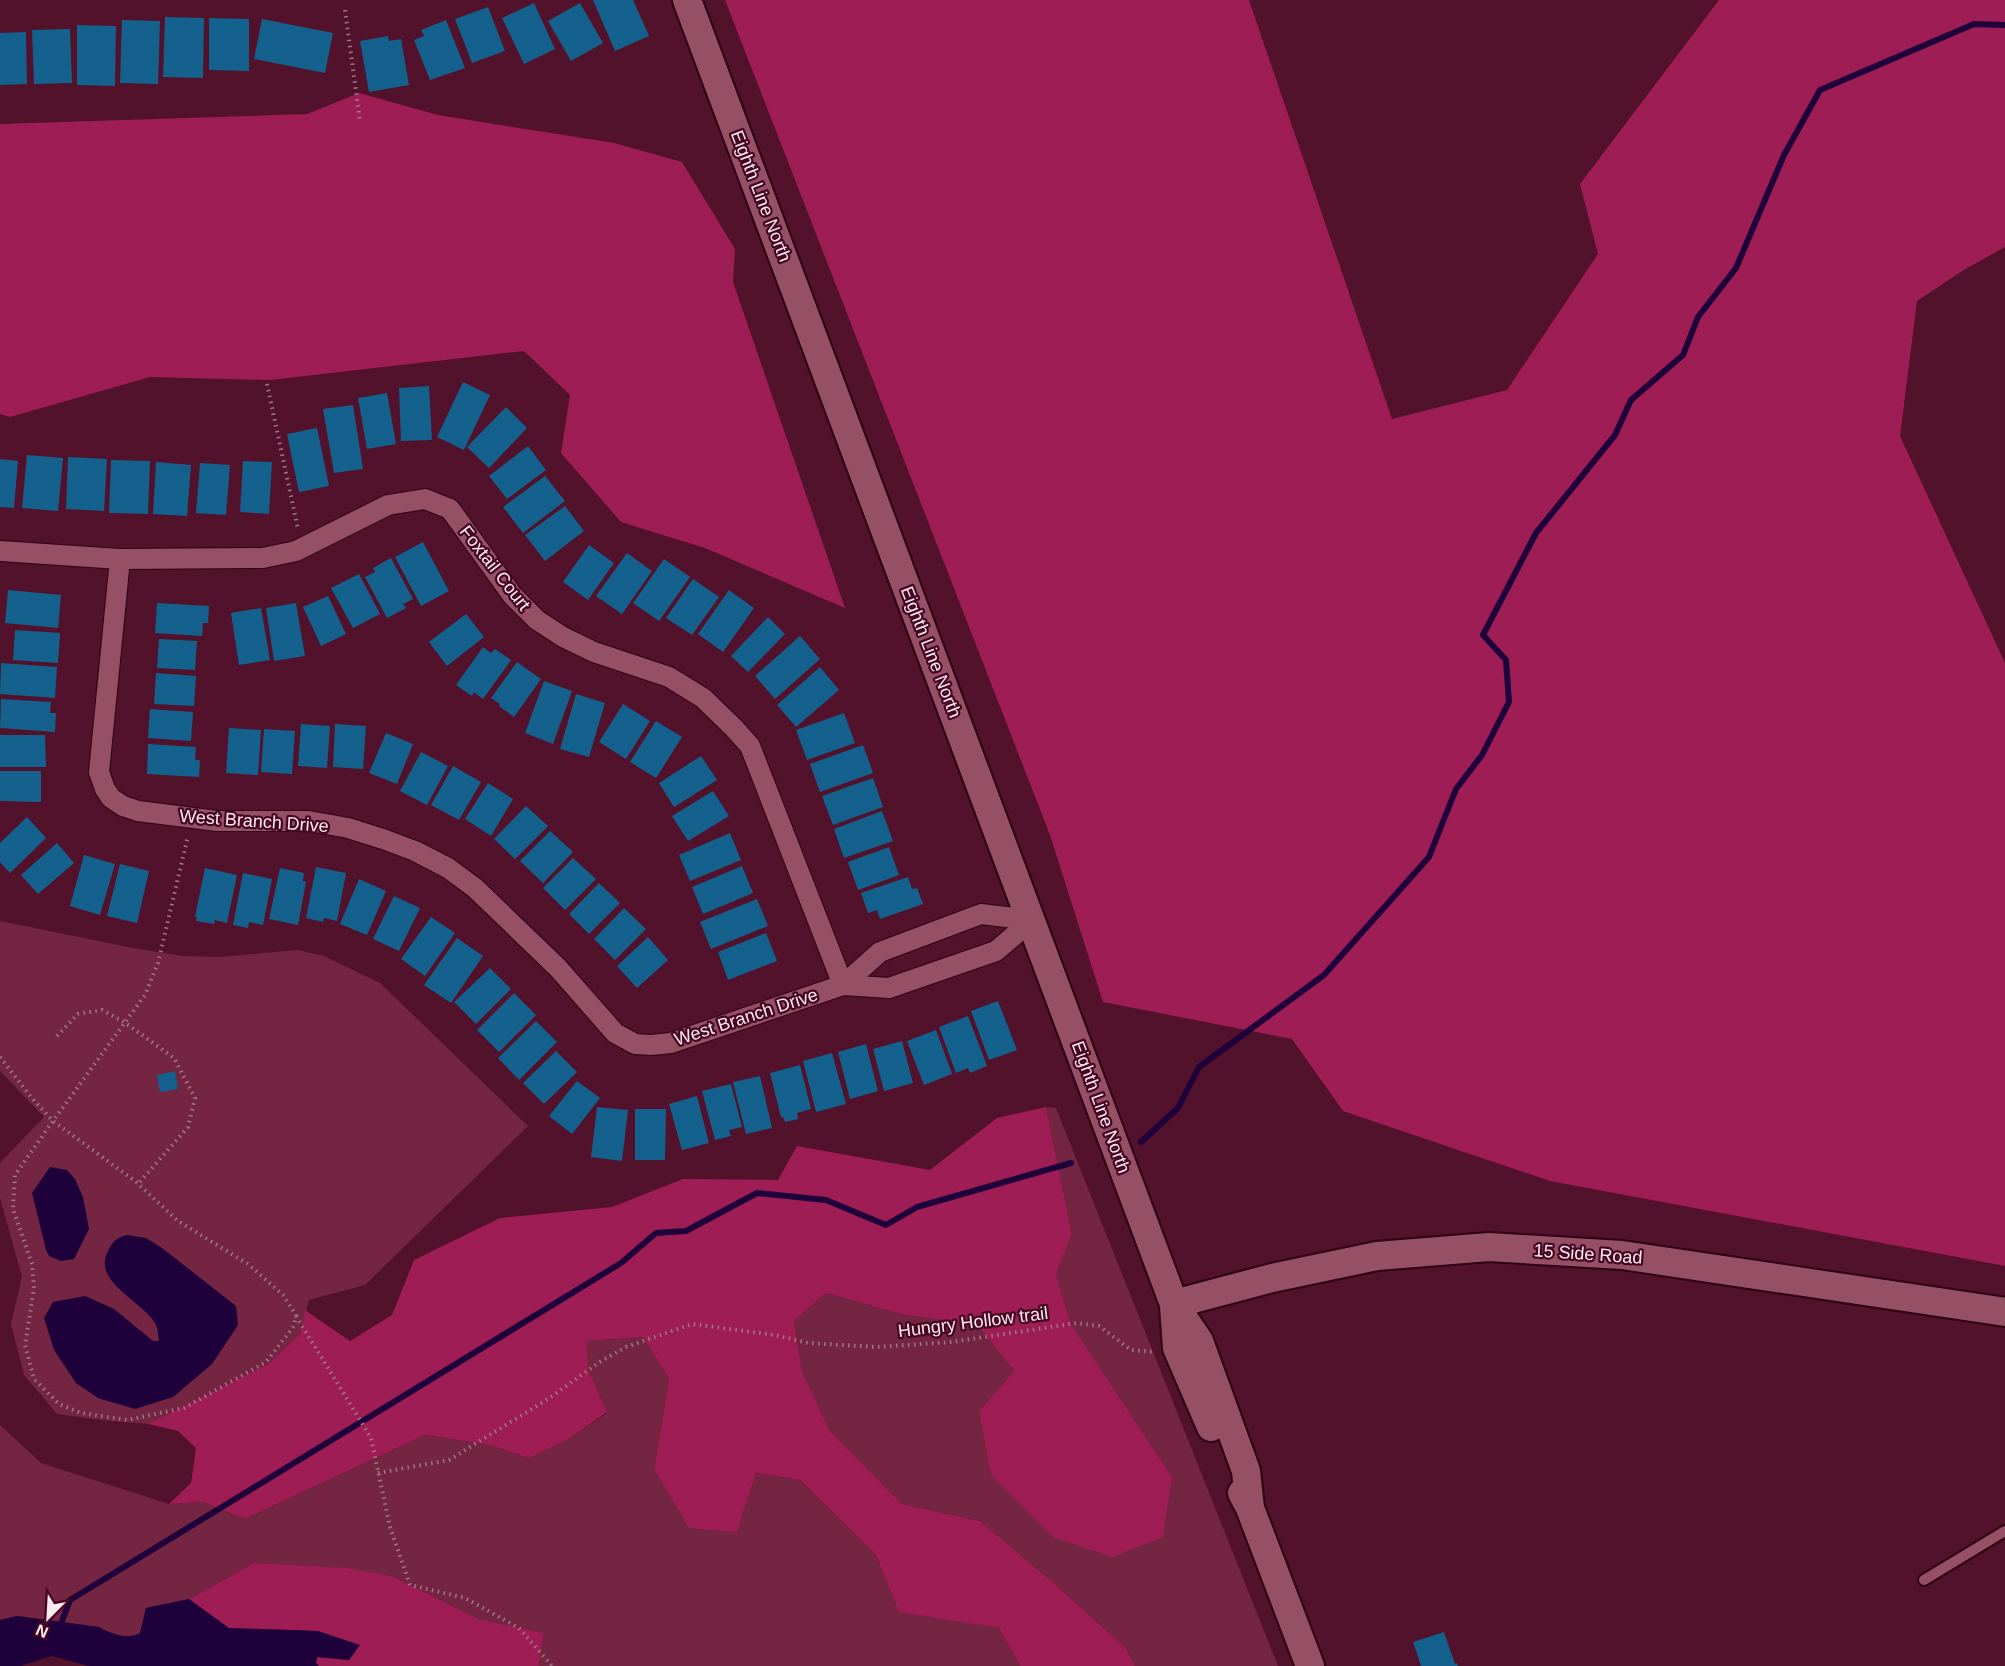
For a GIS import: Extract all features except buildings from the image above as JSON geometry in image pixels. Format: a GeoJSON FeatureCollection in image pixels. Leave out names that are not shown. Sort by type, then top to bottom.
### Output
{"type":"FeatureCollection","features":[{"type":"Feature","properties":{"kind":"street","name":"Eighth Line North"},"geometry":{"type":"LineString","coordinates":[[687,0],[1174,1304],[1199,1341],[1246,1471],[1250,1508],[1310,1666]]}},
{"type":"Feature","properties":{"kind":"street","name":"Foxtail Court"},"geometry":{"type":"LineString","coordinates":[[0,551],[120,559],[263,558],[302,548],[388,505],[425,499],[450,509],[512,595],[537,620],[563,637],[594,652],[669,677],[703,698],[750,746],[843,985]]}},
{"type":"Feature","properties":{"kind":"street","name":"West Branch Drive"},"geometry":{"type":"LineString","coordinates":[[120,559],[99,772],[111,798],[123,806],[138,811],[193,818],[217,821],[309,821],[348,828],[384,838],[448,868],[475,888],[558,968],[607,1026],[635,1044],[671,1043],[843,985],[889,988],[996,951],[1032,920]]}},
{"type":"Feature","properties":{"kind":"street","name":"West Branch Drive"},"geometry":{"type":"LineString","coordinates":[[843,985],[880,952],[981,914],[1032,920]]}},
{"type":"Feature","properties":{"kind":"street","name":"15 Side Road"},"geometry":{"type":"LineString","coordinates":[[1174,1304],[1272,1278],[1377,1256],[1489,1247],[1622,1255],[2005,1312]]}},
{"type":"Feature","properties":{"kind":"lane"},"geometry":{"type":"LineString","coordinates":[[1924,1580],[2005,1531]]}},
{"type":"Feature","properties":{"kind":"path"},"geometry":{"type":"LineString","coordinates":[[345,10],[360,120]]}},
{"type":"Feature","properties":{"kind":"path"},"geometry":{"type":"LineString","coordinates":[[267,384],[302,548]]}},
{"type":"Feature","properties":{"kind":"path"},"geometry":{"type":"LineString","coordinates":[[193,818],[158,963],[145,995],[15,1175],[13,1209],[32,1264],[34,1288],[25,1345],[34,1379],[59,1404],[81,1413],[127,1420],[184,1408],[266,1362],[294,1326],[296,1315]]}},
{"type":"Feature","properties":{"kind":"path"},"geometry":{"type":"LineString","coordinates":[[57,1036],[78,1014],[102,1010],[124,1022],[174,1058],[195,1098],[188,1127],[138,1184]]}},
{"type":"Feature","properties":{"kind":"path"},"geometry":{"type":"LineString","coordinates":[[0,1057],[30,1097],[53,1121],[138,1184],[178,1221],[248,1264],[283,1295],[371,1438],[390,1527],[410,1585],[465,1598],[519,1628],[552,1666]]}},
{"type":"Feature","properties":{"kind":"path","name":"Hungry Hollow trail"},"geometry":{"type":"LineString","coordinates":[[378,1473],[449,1460],[548,1399],[598,1363],[626,1347],[692,1324],[775,1335],[808,1343],[877,1347],[951,1342],[1077,1323],[1099,1326],[1131,1350],[1160,1352]]}},
{"type":"Feature","properties":{"kind":"shaded area"},"geometry":{"type":"Polygon","coordinates":[[[725,0],[1249,0],[1392,419],[1507,390],[1598,254],[1580,184],[1719,0],[2005,0],[2005,247],[1962,271],[1917,301],[1900,436],[2005,663],[2005,1266],[1550,1181],[1343,1111],[1292,1039],[1103,1002],[1050,835],[725,0]]]}},
{"type":"Feature","properties":{"kind":"shaded area"},"geometry":{"type":"Polygon","coordinates":[[[359,93],[438,115],[614,143],[682,162],[735,249],[733,282],[845,608],[705,548],[621,522],[561,453],[570,395],[524,351],[270,380],[150,377],[10,417],[0,414],[0,124],[307,114],[359,93]]]}},
{"type":"Feature","properties":{"kind":"shaded area"},"geometry":{"type":"Polygon","coordinates":[[[0,921],[183,956],[220,957],[297,950],[324,956],[380,983],[528,1126],[365,1285],[309,1300],[300,1334],[268,1364],[148,1424],[57,1414],[24,1375],[11,1324],[22,1277],[0,1198],[0,1163],[44,1117],[0,1071],[0,921]]]}},
{"type":"Feature","properties":{"kind":"shaded area"},"geometry":{"type":"Polygon","coordinates":[[[1046,1107],[1056,1108],[1278,1666],[1135,1666],[1126,1648],[980,1521],[902,1504],[830,1431],[802,1371],[794,1321],[826,1293],[904,1315],[977,1324],[1014,1371],[979,1411],[1172,1477],[1071,1324],[1056,1274],[1072,1234],[1046,1107]]]}},
{"type":"Feature","properties":{"kind":"shaded area"},"geometry":{"type":"Polygon","coordinates":[[[1046,1107],[1072,1234],[1056,1274],[1071,1324],[1172,1477],[1163,1537],[1113,1557],[1053,1537],[991,1475],[979,1411],[1014,1371],[977,1324],[904,1315],[826,1293],[794,1321],[802,1371],[830,1431],[902,1504],[980,1521],[1126,1648],[1135,1666],[1020,1666],[999,1628],[899,1612],[876,1555],[800,1480],[756,1473],[737,1532],[689,1528],[654,1469],[669,1379],[643,1337],[587,1341],[588,1369],[607,1412],[569,1439],[529,1458],[489,1445],[425,1435],[245,1519],[203,1502],[169,1504],[191,1483],[196,1448],[178,1431],[148,1424],[268,1364],[300,1334],[305,1310],[350,1341],[392,1315],[414,1260],[500,1218],[612,1207],[683,1179],[778,1180],[797,1146],[930,1170],[997,1118],[1046,1107]]]}},
{"type":"Feature","properties":{"kind":"shaded area"},"geometry":{"type":"Polygon","coordinates":[[[50,1167],[67,1170],[75,1179],[83,1197],[89,1229],[74,1259],[61,1261],[49,1256],[46,1250],[32,1193],[50,1167]]]}},
{"type":"Feature","properties":{"kind":"shaded area"},"geometry":{"type":"Polygon","coordinates":[[[127,1235],[146,1238],[162,1248],[236,1306],[238,1325],[212,1364],[173,1397],[135,1409],[98,1398],[76,1383],[54,1350],[44,1318],[53,1302],[85,1296],[114,1309],[153,1341],[159,1341],[155,1323],[120,1289],[106,1271],[105,1260],[109,1249],[116,1240],[127,1235]]]}},
{"type":"Feature","properties":{"kind":"shaded area"},"geometry":{"type":"Polygon","coordinates":[[[643,1337],[669,1379],[654,1469],[737,1532],[756,1473],[800,1480],[876,1555],[899,1611],[999,1628],[1020,1666],[539,1666],[544,1633],[479,1619],[392,1576],[254,1563],[189,1599],[146,1608],[140,1633],[135,1635],[119,1635],[99,1627],[17,1616],[0,1620],[0,1425],[41,1463],[169,1504],[203,1502],[245,1519],[425,1435],[489,1445],[529,1458],[569,1439],[607,1413],[588,1369],[587,1341],[643,1337]]]}},
{"type":"Feature","properties":{"kind":"shaded area"},"geometry":{"type":"Polygon","coordinates":[[[254,1563],[346,1568],[392,1576],[479,1619],[544,1633],[539,1666],[319,1666],[316,1663],[317,1657],[349,1660],[318,1631],[228,1628],[189,1599],[254,1563]]]}},
{"type":"Feature","properties":{"kind":"shaded area"},"geometry":{"type":"Polygon","coordinates":[[[189,1599],[229,1628],[318,1631],[360,1645],[349,1660],[317,1657],[316,1663],[319,1666],[89,1666],[52,1656],[20,1666],[0,1666],[0,1620],[17,1616],[99,1627],[114,1634],[130,1636],[140,1633],[146,1608],[189,1599]]]}},
{"type":"Feature","properties":{"kind":"waterway"},"geometry":{"type":"LineString","coordinates":[[1141,1142],[1178,1108],[1199,1067],[1324,975],[1429,857],[1456,789],[1482,755],[1509,702],[1506,660],[1483,635],[1536,533],[1615,435],[1631,400],[1683,355],[1698,317],[1736,268],[1784,155],[1820,90],[1974,24],[2005,25]]}},
{"type":"Feature","properties":{"kind":"waterway"},"geometry":{"type":"LineString","coordinates":[[59,1629],[70,1600],[621,1263],[656,1233],[686,1231],[757,1193],[826,1200],[886,1225],[917,1207],[1071,1163]]}}]}
